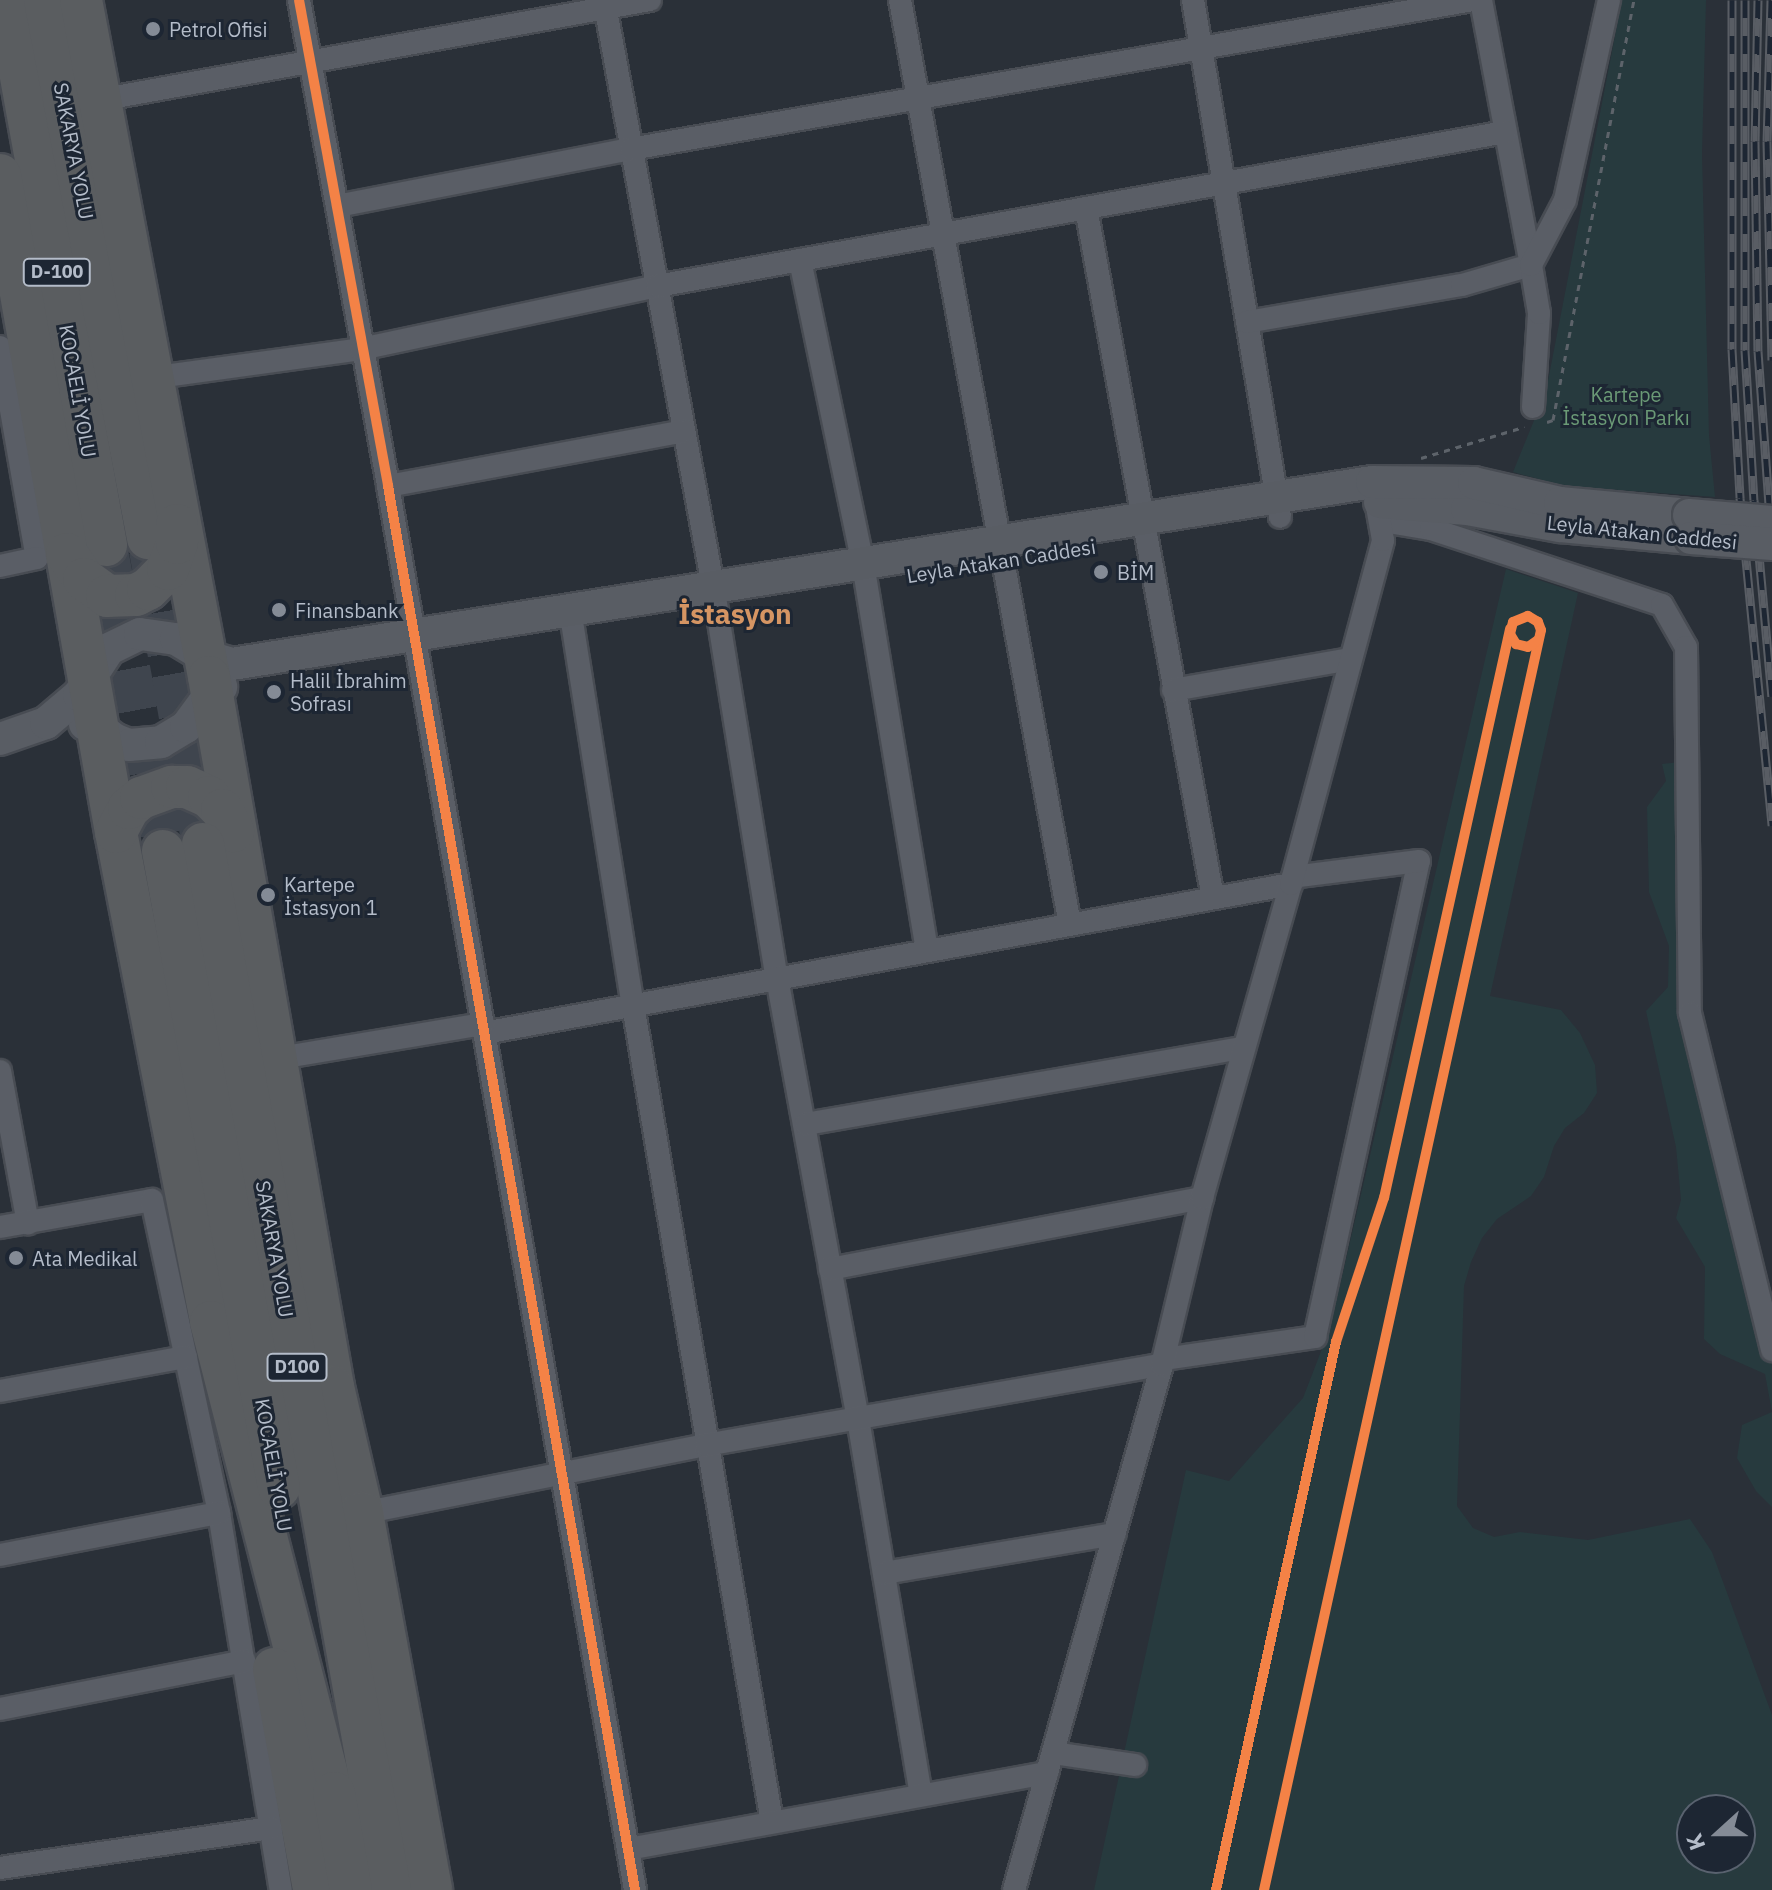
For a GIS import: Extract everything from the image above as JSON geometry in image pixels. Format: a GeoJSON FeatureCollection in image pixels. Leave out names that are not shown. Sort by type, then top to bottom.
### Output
{"type":"FeatureCollection","features":[{"type":"Feature","properties":{"kind":"highway","name":"KOCAELİ YOLU"},"geometry":{"type":"LineString","coordinates":[[7,0],[106,545]]}},
{"type":"Feature","properties":{"kind":"highway","name":"SAKARYA YOLU"},"geometry":{"type":"LineString","coordinates":[[45,0],[148,538]]}},
{"type":"Feature","properties":{"kind":"highway"},"geometry":{"type":"LineString","coordinates":[[81,0],[193,597],[227,672],[219,838],[273,1059],[333,1387],[362,1513],[431,1890]]}},
{"type":"Feature","properties":{"kind":"highway"},"geometry":{"type":"LineString","coordinates":[[0,175],[96,725],[211,1322],[314,1890]]}},
{"type":"Feature","properties":{"kind":"highway"},"geometry":{"type":"LineString","coordinates":[[67,554],[84,579],[107,596],[136,595],[160,580],[175,554],[176,507]]}},
{"type":"Feature","properties":{"kind":"highway"},"geometry":{"type":"LineString","coordinates":[[116,832],[129,808],[141,798],[156,790],[187,787],[209,797],[222,810],[219,838]]}},
{"type":"Feature","properties":{"kind":"highway","name":"SAKARYA YOLU"},"geometry":{"type":"LineString","coordinates":[[219,838],[359,1823],[390,1890]]}},
{"type":"Feature","properties":{"kind":"highway","name":"KOCAELİ YOLU"},"geometry":{"type":"LineString","coordinates":[[163,851],[359,1823],[351,1890]]}},
{"type":"Feature","properties":{"kind":"highway"},"geometry":{"type":"LineString","coordinates":[[211,1322],[359,1823]]}},
{"type":"Feature","properties":{"kind":"highway"},"geometry":{"type":"LineString","coordinates":[[333,1387],[359,1823]]}},
{"type":"Feature","properties":{"kind":"highway"},"geometry":{"type":"LineString","coordinates":[[414,1796],[423,1890]]}},
{"type":"Feature","properties":{"kind":"main road","name":"Leyla Atakan Caddesi"},"geometry":{"type":"LineString","coordinates":[[1377,502],[1405,480],[1474,483],[1772,544]]}},
{"type":"Feature","properties":{"kind":"main road","name":"Leyla Atakan Caddesi"},"geometry":{"type":"LineString","coordinates":[[227,672],[1278,508],[1406,501],[1560,526],[1690,526],[1772,522]]}},
{"type":"Feature","properties":{"kind":"main road"},"geometry":{"type":"LineString","coordinates":[[0,739],[46,723],[96,725],[114,739],[129,745],[161,742],[186,727],[227,672],[176,639],[140,634],[109,649],[89,683],[46,723]]}},
{"type":"Feature","properties":{"kind":"street"},"geometry":{"type":"LineString","coordinates":[[299,0],[388,486],[635,1890]]}},
{"type":"Feature","properties":{"kind":"street"},"geometry":{"type":"LineString","coordinates":[[99,100],[604,4],[650,0]]}},
{"type":"Feature","properties":{"kind":"street"},"geometry":{"type":"LineString","coordinates":[[900,0],[1070,924]]}},
{"type":"Feature","properties":{"kind":"street"},"geometry":{"type":"LineString","coordinates":[[1193,0],[1278,508]]}},
{"type":"Feature","properties":{"kind":"street"},"geometry":{"type":"LineString","coordinates":[[337,206],[631,149],[1473,0]]}},
{"type":"Feature","properties":{"kind":"street"},"geometry":{"type":"LineString","coordinates":[[1481,0],[1539,313],[1533,419]]}},
{"type":"Feature","properties":{"kind":"street"},"geometry":{"type":"LineString","coordinates":[[1247,322],[1462,285],[1531,265],[1565,200],[1609,0]]}},
{"type":"Feature","properties":{"kind":"street"},"geometry":{"type":"LineString","coordinates":[[604,4],[715,594],[777,978],[858,1419],[921,1795]]}},
{"type":"Feature","properties":{"kind":"street"},"geometry":{"type":"LineString","coordinates":[[150,378],[361,349],[657,286],[1505,132]]}},
{"type":"Feature","properties":{"kind":"street"},"geometry":{"type":"LineString","coordinates":[[1086,208],[1213,898]]}},
{"type":"Feature","properties":{"kind":"street"},"geometry":{"type":"LineString","coordinates":[[800,260],[865,573],[927,951]]}},
{"type":"Feature","properties":{"kind":"street"},"geometry":{"type":"LineString","coordinates":[[0,347],[37,558],[0,566]]}},
{"type":"Feature","properties":{"kind":"street"},"geometry":{"type":"LineString","coordinates":[[388,486],[684,431]]}},
{"type":"Feature","properties":{"kind":"street"},"geometry":{"type":"LineString","coordinates":[[1014,1890],[1163,1362],[1202,1198],[1292,880],[1383,540],[1377,502]]}},
{"type":"Feature","properties":{"kind":"street"},"geometry":{"type":"LineString","coordinates":[[1377,502],[1431,529],[1662,605],[1686,647],[1690,1013],[1772,1350]]}},
{"type":"Feature","properties":{"kind":"street"},"geometry":{"type":"LineString","coordinates":[[571,617],[706,1445],[772,1822]]}},
{"type":"Feature","properties":{"kind":"street"},"geometry":{"type":"LineString","coordinates":[[1173,690],[1350,659]]}},
{"type":"Feature","properties":{"kind":"street"},"geometry":{"type":"LineString","coordinates":[[273,1059],[633,1005],[1213,898],[1292,880],[1419,861],[1376,1045],[1315,1337],[706,1445],[362,1513]]}},
{"type":"Feature","properties":{"kind":"street"},"geometry":{"type":"LineString","coordinates":[[806,1124],[1243,1048]]}},
{"type":"Feature","properties":{"kind":"street"},"geometry":{"type":"LineString","coordinates":[[0,1071],[28,1223]]}},
{"type":"Feature","properties":{"kind":"street"},"geometry":{"type":"LineString","coordinates":[[830,1269],[1202,1198]]}},
{"type":"Feature","properties":{"kind":"street"},"geometry":{"type":"LineString","coordinates":[[0,1227],[152,1200],[219,1513],[281,1890]]}},
{"type":"Feature","properties":{"kind":"street"},"geometry":{"type":"LineString","coordinates":[[0,1391],[186,1357]]}},
{"type":"Feature","properties":{"kind":"street"},"geometry":{"type":"LineString","coordinates":[[0,1555],[219,1513]]}},
{"type":"Feature","properties":{"kind":"street"},"geometry":{"type":"LineString","coordinates":[[884,1573],[1115,1534]]}},
{"type":"Feature","properties":{"kind":"street"},"geometry":{"type":"LineString","coordinates":[[0,1709],[244,1661]]}},
{"type":"Feature","properties":{"kind":"street"},"geometry":{"type":"LineString","coordinates":[[628,1849],[921,1795],[1050,1763],[1135,1765]]}},
{"type":"Feature","properties":{"kind":"street"},"geometry":{"type":"LineString","coordinates":[[0,1868],[271,1828]]}},
{"type":"Feature","properties":{"kind":"path"},"geometry":{"type":"LineString","coordinates":[[1405,480],[1423,455],[1533,419],[1553,420],[1634,0]]}},
{"type":"Feature","properties":{"kind":"green space","name":"Kartepe İstasyon Parkı"},"geometry":{"type":"Polygon","coordinates":[[[1622,0],[1706,0],[1702,154],[1709,435],[1715,497],[1563,486],[1513,472],[1546,391],[1622,0]]]}},
{"type":"Feature","properties":{"kind":"green space"},"geometry":{"type":"Polygon","coordinates":[[[1506,569],[1578,593],[1490,996],[1561,1010],[1580,1033],[1595,1065],[1597,1093],[1584,1113],[1565,1128],[1554,1146],[1544,1177],[1531,1196],[1497,1219],[1482,1238],[1471,1262],[1464,1286],[1457,1506],[1473,1528],[1494,1537],[1520,1532],[1588,1540],[1690,1519],[1712,1552],[1772,1715],[1772,1890],[1094,1890],[1186,1470],[1229,1481],[1303,1398],[1330,1328],[1506,569]]]}},
{"type":"Feature","properties":{"kind":"green space"},"geometry":{"type":"Polygon","coordinates":[[[1680,762],[1682,1011],[1772,1363],[1772,1412],[1765,1374],[1720,1354],[1704,1339],[1705,1267],[1676,1218],[1681,1200],[1676,1147],[1646,1011],[1668,987],[1669,946],[1649,892],[1647,807],[1666,781],[1662,764],[1680,762]]]}},
{"type":"Feature","properties":{"kind":"green space"},"geometry":{"type":"Polygon","coordinates":[[[1772,1412],[1772,1507],[1756,1491],[1737,1458],[1742,1425],[1772,1412]]]}},
{"type":"Feature","properties":{"kind":"tunnel"},"geometry":{"type":"LineString","coordinates":[[106,545],[163,851]]}},
{"type":"Feature","properties":{"kind":"tunnel"},"geometry":{"type":"LineString","coordinates":[[150,550],[203,844]]}},
{"type":"Feature","properties":{"kind":"railway"},"geometry":{"type":"LineString","coordinates":[[1732,0],[1732,349],[1740,498],[1772,825]]}},
{"type":"Feature","properties":{"kind":"railway"},"geometry":{"type":"LineString","coordinates":[[1745,0],[1745,350],[1754,500],[1772,696]]}},
{"type":"Feature","properties":{"kind":"railway"},"geometry":{"type":"LineString","coordinates":[[1758,0],[1755,141],[1758,351],[1772,544]]}},
{"type":"Feature","properties":{"kind":"railway"},"geometry":{"type":"LineString","coordinates":[[1771,0],[1767,141],[1772,360]]}},
{"type":"Feature","properties":{"kind":"cycle path"},"geometry":{"type":"LineString","coordinates":[[299,0],[388,486],[635,1890]]}},
{"type":"Feature","properties":{"kind":"cycle path"},"geometry":{"type":"LineString","coordinates":[[1264,1890],[1541,630],[1538,622],[1528,616],[1513,622],[1510,634],[1516,644],[1528,647],[1538,640]]}},
{"type":"Feature","properties":{"kind":"cycle path"},"geometry":{"type":"LineString","coordinates":[[1216,1890],[1336,1342],[1384,1198],[1510,629]]}},
{"type":"Feature","properties":{"kind":"place","name":"Petrol Ofisi"},"geometry":{"type":"Point","coordinates":[153,29]}},
{"type":"Feature","properties":{"kind":"place","name":"BİM"},"geometry":{"type":"Point","coordinates":[1101,572]}},
{"type":"Feature","properties":{"kind":"place","name":"Finansbank"},"geometry":{"type":"Point","coordinates":[279,610]}},
{"type":"Feature","properties":{"kind":"place","name":"Halil İbrahim Sofrası"},"geometry":{"type":"Point","coordinates":[274,692]}},
{"type":"Feature","properties":{"kind":"place","name":"Kartepe İstasyon 1"},"geometry":{"type":"Point","coordinates":[268,895]}},
{"type":"Feature","properties":{"kind":"place","name":"Ata Medikal"},"geometry":{"type":"Point","coordinates":[16,1258]}},
{"type":"Feature","properties":{"kind":"district","name":"İstasyon"},"geometry":{"type":"Point","coordinates":[735,614]}}]}
